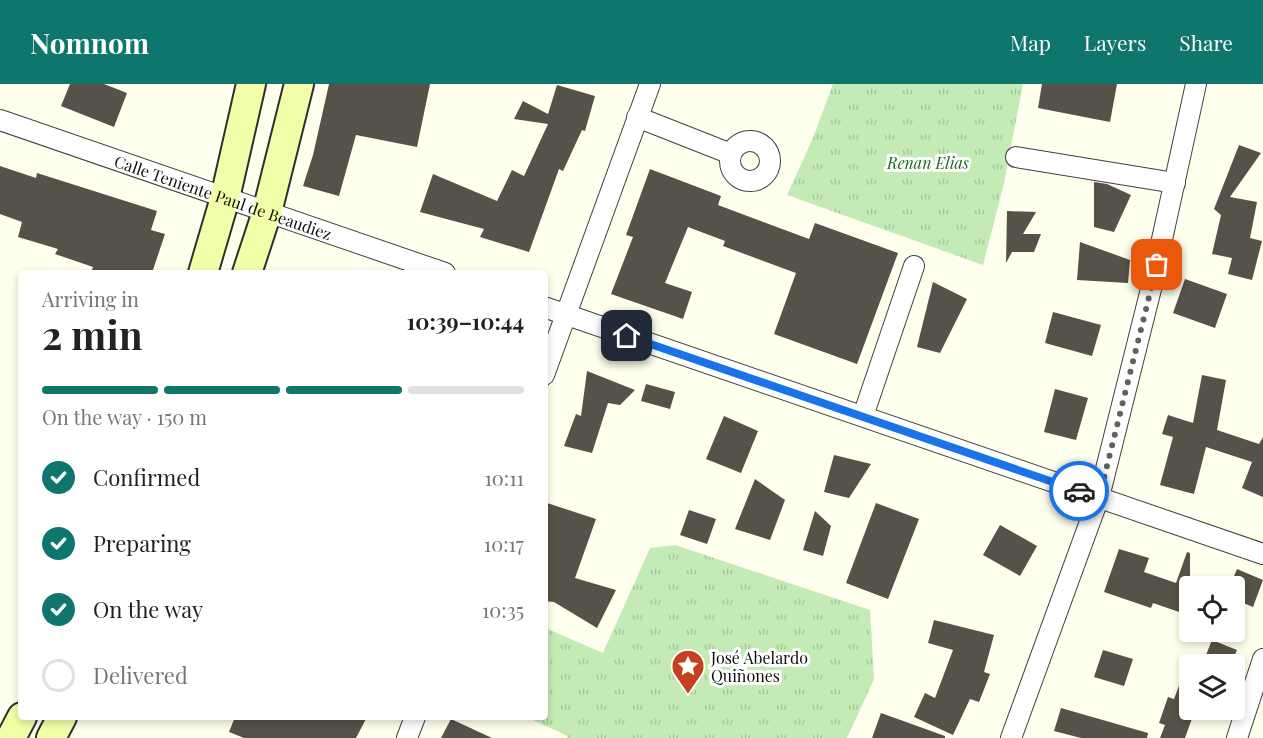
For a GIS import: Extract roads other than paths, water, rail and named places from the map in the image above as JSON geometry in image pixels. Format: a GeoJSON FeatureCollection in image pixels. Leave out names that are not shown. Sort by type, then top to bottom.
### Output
{"type":"FeatureCollection","features":[{"type":"Feature","properties":{"kind":"main road"},"geometry":{"type":"LineString","coordinates":[[204,270],[225,198],[251,84]]}},
{"type":"Feature","properties":{"kind":"main road"},"geometry":{"type":"LineString","coordinates":[[248,270],[267,212],[299,84]]}},
{"type":"Feature","properties":{"kind":"main road"},"geometry":{"type":"LineString","coordinates":[[11,738],[20,720]]}},
{"type":"Feature","properties":{"kind":"main road"},"geometry":{"type":"LineString","coordinates":[[51,738],[60,720]]}},
{"type":"Feature","properties":{"kind":"street"},"geometry":{"type":"LineString","coordinates":[[548,364],[651,84]]}},
{"type":"Feature","properties":{"kind":"street"},"geometry":{"type":"LineString","coordinates":[[1011,738],[1099,498],[1175,183],[1196,84]]}},
{"type":"Feature","properties":{"kind":"street"},"geometry":{"type":"LineString","coordinates":[[637,117],[731,154]]}},
{"type":"Feature","properties":{"kind":"street","name":"Calle Teniente Paul de Beaudiez"},"geometry":{"type":"LineString","coordinates":[[0,120],[437,270]]}},
{"type":"Feature","properties":{"kind":"street"},"geometry":{"type":"LineString","coordinates":[[1016,157],[1175,183]]}},
{"type":"Feature","properties":{"kind":"street"},"geometry":{"type":"LineString","coordinates":[[863,416],[914,266]]}},
{"type":"Feature","properties":{"kind":"street"},"geometry":{"type":"LineString","coordinates":[[548,308],[1263,554]]}},
{"type":"Feature","properties":{"kind":"street"},"geometry":{"type":"LineString","coordinates":[[1237,738],[1263,659]]}},
{"type":"Feature","properties":{"kind":"street"},"geometry":{"type":"LineString","coordinates":[[407,738],[414,720]]}},
{"type":"Feature","properties":{"kind":"place","name":"José Abelardo Quiñones"},"geometry":{"type":"Point","coordinates":[688,695]}},
{"type":"Feature","properties":{"kind":"park label","name":"Renan Elias"},"geometry":{"type":"Point","coordinates":[928,162]}}]}
